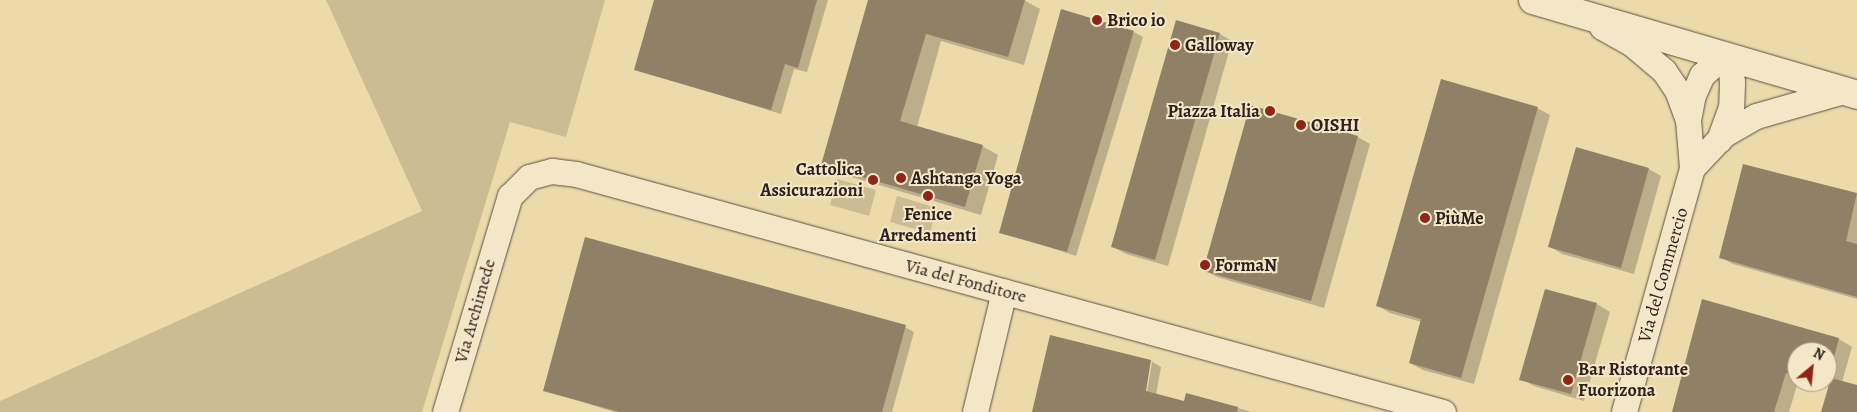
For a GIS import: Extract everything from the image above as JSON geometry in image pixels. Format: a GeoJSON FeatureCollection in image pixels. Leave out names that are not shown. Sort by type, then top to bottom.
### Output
{"type":"FeatureCollection","features":[{"type":"Feature","properties":{"kind":"main road"},"geometry":{"type":"LineString","coordinates":[[1533,0],[1851,93]]}},
{"type":"Feature","properties":{"kind":"street","name":"Via del Commercio"},"geometry":{"type":"LineString","coordinates":[[1574,12],[1631,43],[1664,71],[1677,90],[1688,120],[1692,168],[1624,412]]}},
{"type":"Feature","properties":{"kind":"street","name":"Via del Commercio"},"geometry":{"type":"LineString","coordinates":[[1688,120],[1693,95],[1702,75],[1723,56],[1731,71],[1732,83],[1730,107],[1719,140]]}},
{"type":"Feature","properties":{"kind":"street","name":"Via del Commercio"},"geometry":{"type":"LineString","coordinates":[[1692,168],[1719,140],[1756,116],[1851,93]]}},
{"type":"Feature","properties":{"kind":"street","name":"Via del Fonditore"},"geometry":{"type":"LineString","coordinates":[[504,210],[510,196],[529,177],[552,170],[576,174],[1443,412]]}},
{"type":"Feature","properties":{"kind":"street","name":"Via Archimede"},"geometry":{"type":"LineString","coordinates":[[445,412],[504,210]]}},
{"type":"Feature","properties":{"kind":"street"},"geometry":{"type":"LineString","coordinates":[[975,412],[1004,292]]}},
{"type":"Feature","properties":{"kind":"shaded area"},"geometry":{"type":"Polygon","coordinates":[[[326,0],[605,0],[566,137],[510,122],[422,412],[0,412],[0,401],[422,211],[326,0]]]}},
{"type":"Feature","properties":{"kind":"shaded area"},"geometry":{"type":"Polygon","coordinates":[[[837,179],[876,190],[869,216],[830,205],[837,179]]]}},
{"type":"Feature","properties":{"kind":"shaded area"},"geometry":{"type":"Polygon","coordinates":[[[897,196],[937,208],[930,233],[890,222],[897,196]]]}},
{"type":"Feature","properties":{"kind":"building"},"geometry":{"type":"Polygon","coordinates":[[[654,0],[817,0],[798,68],[785,64],[771,110],[634,70],[654,0]]]}},
{"type":"Feature","properties":{"kind":"building"},"geometry":{"type":"Polygon","coordinates":[[[868,0],[1025,0],[1008,57],[926,34],[900,121],[983,145],[965,207],[821,165],[868,0]]]}},
{"type":"Feature","properties":{"kind":"building"},"geometry":{"type":"Polygon","coordinates":[[[1061,9],[1134,31],[1067,252],[999,233],[1061,9]]]}},
{"type":"Feature","properties":{"kind":"building"},"geometry":{"type":"Polygon","coordinates":[[[1176,20],[1220,33],[1155,260],[1111,247],[1176,20]]]}},
{"type":"Feature","properties":{"kind":"building"},"geometry":{"type":"Polygon","coordinates":[[[1441,79],[1538,107],[1461,378],[1409,363],[1421,319],[1376,306],[1441,79]]]}},
{"type":"Feature","properties":{"kind":"building"},"geometry":{"type":"Polygon","coordinates":[[[1250,105],[1358,136],[1311,301],[1203,271],[1250,105]]]}},
{"type":"Feature","properties":{"kind":"building"},"geometry":{"type":"Polygon","coordinates":[[[1576,147],[1649,168],[1621,268],[1548,247],[1576,147]]]}},
{"type":"Feature","properties":{"kind":"building"},"geometry":{"type":"Polygon","coordinates":[[[1743,164],[1857,193],[1846,241],[1857,244],[1857,297],[1719,258],[1743,164]]]}},
{"type":"Feature","properties":{"kind":"building"},"geometry":{"type":"Polygon","coordinates":[[[585,237],[906,325],[882,412],[620,412],[543,391],[585,237]]]}},
{"type":"Feature","properties":{"kind":"building"},"geometry":{"type":"Polygon","coordinates":[[[1545,289],[1597,303],[1571,394],[1519,380],[1545,289]]]}},
{"type":"Feature","properties":{"kind":"building"},"geometry":{"type":"Polygon","coordinates":[[[1702,299],[1839,338],[1837,346],[1837,342],[1787,342],[1787,373],[1774,412],[1672,412],[1702,299]]]}},
{"type":"Feature","properties":{"kind":"building"},"geometry":{"type":"Polygon","coordinates":[[[1050,335],[1151,360],[1146,391],[1184,401],[1186,393],[1238,407],[1237,412],[1032,412],[1050,335]]]}},
{"type":"Feature","properties":{"kind":"building"},"geometry":{"type":"Polygon","coordinates":[[[1837,380],[1857,385],[1857,412],[1821,412],[1827,392],[1837,392],[1837,380]]]}},
{"type":"Feature","properties":{"kind":"place","name":"Brico io"},"geometry":{"type":"Point","coordinates":[1097,20]}},
{"type":"Feature","properties":{"kind":"place","name":"Galloway"},"geometry":{"type":"Point","coordinates":[1175,45]}},
{"type":"Feature","properties":{"kind":"place","name":"Piazza Italia"},"geometry":{"type":"Point","coordinates":[1270,111]}},
{"type":"Feature","properties":{"kind":"place","name":"OISHI"},"geometry":{"type":"Point","coordinates":[1301,125]}},
{"type":"Feature","properties":{"kind":"place","name":"Ashtanga Yoga"},"geometry":{"type":"Point","coordinates":[901,178]}},
{"type":"Feature","properties":{"kind":"place","name":"Cattolica Assicurazioni"},"geometry":{"type":"Point","coordinates":[873,180]}},
{"type":"Feature","properties":{"kind":"place","name":"Fenice Arredamenti"},"geometry":{"type":"Point","coordinates":[928,196]}},
{"type":"Feature","properties":{"kind":"place","name":"PiùMe"},"geometry":{"type":"Point","coordinates":[1425,218]}},
{"type":"Feature","properties":{"kind":"place","name":"FormaN"},"geometry":{"type":"Point","coordinates":[1205,265]}},
{"type":"Feature","properties":{"kind":"place","name":"Bar Ristorante Fuorizona"},"geometry":{"type":"Point","coordinates":[1568,380]}}]}
